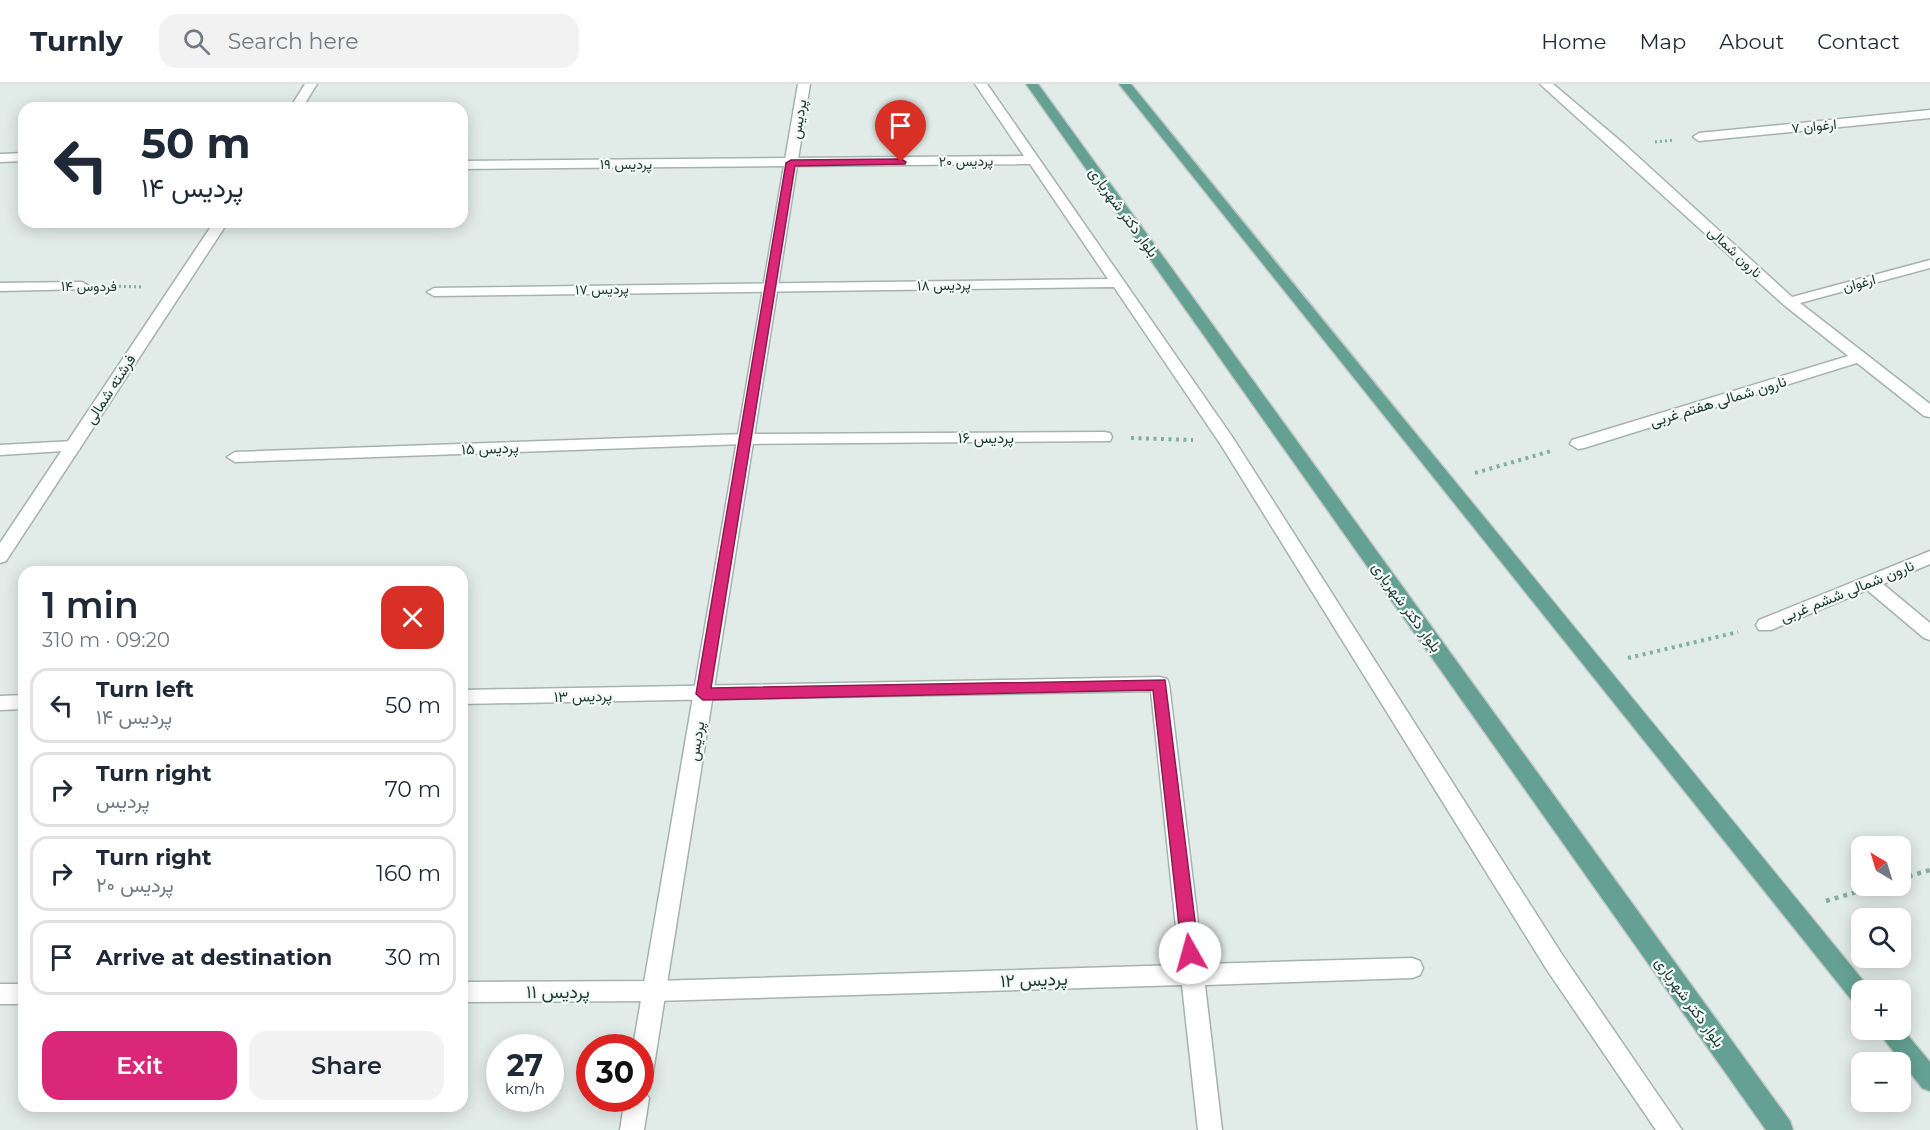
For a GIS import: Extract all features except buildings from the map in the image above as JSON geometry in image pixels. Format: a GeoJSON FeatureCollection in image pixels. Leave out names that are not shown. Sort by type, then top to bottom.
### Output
{"type":"FeatureCollection","features":[{"type":"Feature","properties":{"kind":"main road","name":"بلوار دکتر شهریاری"},"geometry":{"type":"LineString","coordinates":[[1032,84],[1781,1130]]}},
{"type":"Feature","properties":{"kind":"main road"},"geometry":{"type":"LineString","coordinates":[[1125,84],[1444,482],[1597,666],[1851,982]]}},
{"type":"Feature","properties":{"kind":"main road"},"geometry":{"type":"LineString","coordinates":[[1897,1040],[1930,1080]]}},
{"type":"Feature","properties":{"kind":"street"},"geometry":{"type":"LineString","coordinates":[[300,102],[311,84]]}},
{"type":"Feature","properties":{"kind":"street","name":"پردیس"},"geometry":{"type":"LineString","coordinates":[[648,1034],[804,84]]}},
{"type":"Feature","properties":{"kind":"street"},"geometry":{"type":"LineString","coordinates":[[981,84],[1227,442],[1555,963],[1670,1130]]}},
{"type":"Feature","properties":{"kind":"street","name":"نارون شمالی"},"geometry":{"type":"LineString","coordinates":[[1546,84],[1620,147],[1789,302],[1930,412]]}},
{"type":"Feature","properties":{"kind":"street","name":"ارغوان ۷"},"geometry":{"type":"LineString","coordinates":[[1699,137],[1930,114]]}},
{"type":"Feature","properties":{"kind":"street"},"geometry":{"type":"LineString","coordinates":[[1913,116],[1930,126]]}},
{"type":"Feature","properties":{"kind":"street"},"geometry":{"type":"LineString","coordinates":[[0,158],[18,157]]}},
{"type":"Feature","properties":{"kind":"street","name":"۲۰ پردیس"},"geometry":{"type":"LineString","coordinates":[[791,163],[1034,160]]}},
{"type":"Feature","properties":{"kind":"street","name":"پردیس ۱۹"},"geometry":{"type":"LineString","coordinates":[[468,165],[791,163]]}},
{"type":"Feature","properties":{"kind":"street","name":"فرشته شمالی"},"geometry":{"type":"LineString","coordinates":[[0,557],[217,228]]}},
{"type":"Feature","properties":{"kind":"street","name":"ارغوان"},"geometry":{"type":"LineString","coordinates":[[1789,302],[1930,264]]}},
{"type":"Feature","properties":{"kind":"street","name":"۱۸ پردیس"},"geometry":{"type":"LineString","coordinates":[[770,287],[1118,283]]}},
{"type":"Feature","properties":{"kind":"street","name":"فردوس ۱۴"},"geometry":{"type":"LineString","coordinates":[[0,287],[82,286]]}},
{"type":"Feature","properties":{"kind":"street","name":"پردیس ۱۷"},"geometry":{"type":"LineString","coordinates":[[434,292],[770,287]]}},
{"type":"Feature","properties":{"kind":"street","name":"نارون شمالی هفتم غربی"},"geometry":{"type":"LineString","coordinates":[[1578,444],[1858,358]]}},
{"type":"Feature","properties":{"kind":"street","name":"۱۶ پردیس"},"geometry":{"type":"LineString","coordinates":[[746,439],[1104,437]]}},
{"type":"Feature","properties":{"kind":"street","name":"پردیس ۱۵"},"geometry":{"type":"LineString","coordinates":[[235,457],[746,439]]}},
{"type":"Feature","properties":{"kind":"street"},"geometry":{"type":"LineString","coordinates":[[0,450],[73,446]]}},
{"type":"Feature","properties":{"kind":"street","name":"نارون شمالی ششم غربی"},"geometry":{"type":"LineString","coordinates":[[1765,625],[1930,557]]}},
{"type":"Feature","properties":{"kind":"street"},"geometry":{"type":"LineString","coordinates":[[1869,582],[1930,633]]}},
{"type":"Feature","properties":{"kind":"street","name":"پردیس ۱۳"},"geometry":{"type":"LineString","coordinates":[[468,697],[1160,684],[1193,975]]}},
{"type":"Feature","properties":{"kind":"street"},"geometry":{"type":"LineString","coordinates":[[0,703],[18,702]]}},
{"type":"Feature","properties":{"kind":"street","name":"۱۲ پردیس"},"geometry":{"type":"LineString","coordinates":[[655,991],[1412,968]]}},
{"type":"Feature","properties":{"kind":"street"},"geometry":{"type":"LineString","coordinates":[[1193,975],[1210,1130]]}},
{"type":"Feature","properties":{"kind":"street","name":"پردیس ۱۱"},"geometry":{"type":"LineString","coordinates":[[468,992],[655,991]]}},
{"type":"Feature","properties":{"kind":"street"},"geometry":{"type":"LineString","coordinates":[[0,994],[18,994]]}},
{"type":"Feature","properties":{"kind":"street"},"geometry":{"type":"LineString","coordinates":[[632,1130],[635,1112]]}},
{"type":"Feature","properties":{"kind":"path"},"geometry":{"type":"LineString","coordinates":[[1620,147],[1699,137]]}},
{"type":"Feature","properties":{"kind":"path","name":"فردوس ۱۴"},"geometry":{"type":"LineString","coordinates":[[82,286],[178,287]]}},
{"type":"Feature","properties":{"kind":"path"},"geometry":{"type":"LineString","coordinates":[[1104,437],[1227,442]]}},
{"type":"Feature","properties":{"kind":"path"},"geometry":{"type":"LineString","coordinates":[[1444,482],[1578,444]]}},
{"type":"Feature","properties":{"kind":"path"},"geometry":{"type":"LineString","coordinates":[[1597,666],[1765,625]]}},
{"type":"Feature","properties":{"kind":"path"},"geometry":{"type":"LineString","coordinates":[[1911,876],[1930,870]]}},
{"type":"Feature","properties":{"kind":"path"},"geometry":{"type":"LineString","coordinates":[[1793,911],[1851,894]]}},
{"type":"Feature","properties":{"kind":"route"},"geometry":{"type":"LineString","coordinates":[[901,162],[791,163],[703,694],[1160,684],[1190,953]]}}]}
